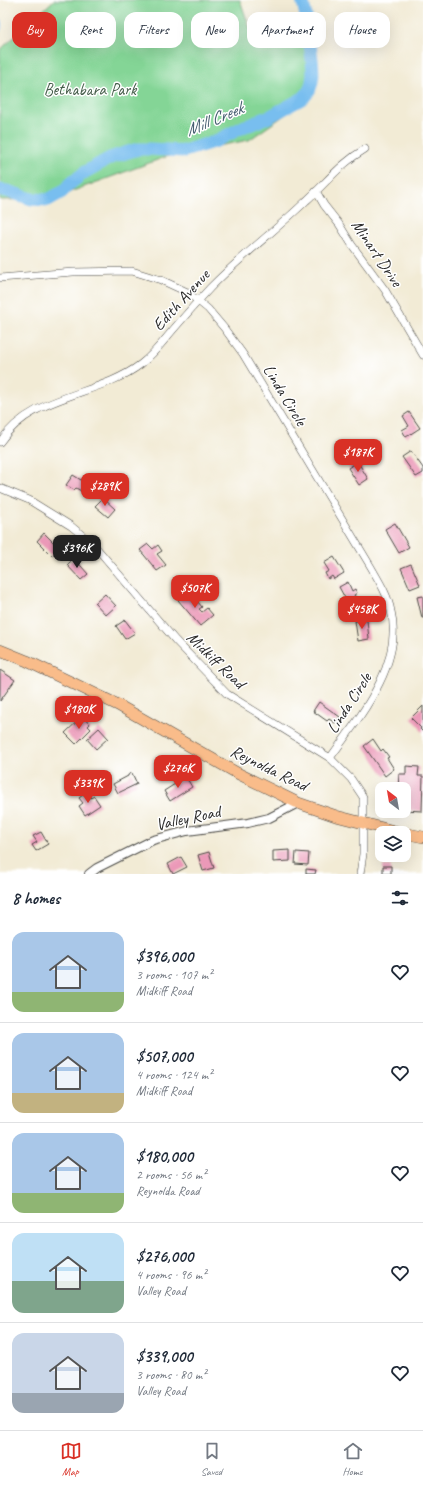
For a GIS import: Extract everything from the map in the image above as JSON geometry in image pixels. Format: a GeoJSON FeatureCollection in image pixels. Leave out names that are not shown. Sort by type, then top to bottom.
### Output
{"type":"FeatureCollection","features":[{"type":"Feature","properties":{"kind":"main road","name":"Reynolda Road"},"geometry":{"type":"LineString","coordinates":[[0,650],[27,661],[118,705],[237,773],[298,803],[375,827]]}},
{"type":"Feature","properties":{"kind":"main road","name":"Reynolda Road"},"geometry":{"type":"LineString","coordinates":[[411,835],[423,838]]}},
{"type":"Feature","properties":{"kind":"street","name":"Edith Avenue"},"geometry":{"type":"LineString","coordinates":[[0,442],[4,436],[22,419],[45,405],[121,376],[141,364],[158,348],[210,288],[237,262],[307,201],[350,158],[365,149]]}},
{"type":"Feature","properties":{"kind":"street","name":"Minart Drive"},"geometry":{"type":"LineString","coordinates":[[316,191],[324,205],[385,290],[423,354]]}},
{"type":"Feature","properties":{"kind":"street","name":"Linda Circle"},"geometry":{"type":"LineString","coordinates":[[0,278],[73,272],[132,271],[161,280],[187,292],[199,301],[224,328],[243,354],[384,589],[392,612],[394,635],[390,659],[383,677],[374,695],[330,758]]}},
{"type":"Feature","properties":{"kind":"street","name":"Midkiff Road"},"geometry":{"type":"LineString","coordinates":[[0,488],[29,500],[72,526],[94,545],[175,640],[227,694],[330,758],[351,779],[363,798],[363,854],[360,874]]}},
{"type":"Feature","properties":{"kind":"street","name":"Valley Road"},"geometry":{"type":"LineString","coordinates":[[89,874],[98,867],[153,840],[187,830],[248,823],[269,818],[298,803]]}},
{"type":"Feature","properties":{"kind":"green space","name":"Bethabara Park"},"geometry":{"type":"Polygon","coordinates":[[[54,0],[240,0],[247,20],[247,48],[314,48],[315,67],[306,100],[249,140],[171,155],[51,199],[0,200],[0,50],[12,39],[12,48],[57,48],[57,12],[41,12],[54,0]]]}},
{"type":"Feature","properties":{"kind":"building"},"geometry":{"type":"Polygon","coordinates":[[[409,412],[420,428],[406,437],[402,430],[409,426],[403,416],[409,412]]]}},
{"type":"Feature","properties":{"kind":"building"},"geometry":{"type":"Polygon","coordinates":[[[411,451],[423,468],[423,473],[416,477],[402,457],[411,451]]]}},
{"type":"Feature","properties":{"kind":"building"},"geometry":{"type":"Polygon","coordinates":[[[358,462],[368,479],[359,485],[348,468],[358,462]]]}},
{"type":"Feature","properties":{"kind":"building"},"geometry":{"type":"Polygon","coordinates":[[[73,475],[94,486],[88,495],[76,488],[74,490],[66,485],[73,475]]]}},
{"type":"Feature","properties":{"kind":"building"},"geometry":{"type":"Polygon","coordinates":[[[103,498],[115,509],[108,517],[95,506],[103,498]]]}},
{"type":"Feature","properties":{"kind":"building"},"geometry":{"type":"Polygon","coordinates":[[[395,523],[409,547],[399,553],[385,529],[395,523]]]}},
{"type":"Feature","properties":{"kind":"building"},"geometry":{"type":"Polygon","coordinates":[[[44,533],[60,549],[52,556],[37,541],[44,533]]]}},
{"type":"Feature","properties":{"kind":"building"},"geometry":{"type":"Polygon","coordinates":[[[148,544],[153,549],[158,545],[162,551],[157,554],[166,565],[157,571],[140,550],[148,544]]]}},
{"type":"Feature","properties":{"kind":"building"},"geometry":{"type":"Polygon","coordinates":[[[334,557],[344,573],[334,579],[332,576],[328,579],[325,573],[329,571],[324,563],[334,557]]]}},
{"type":"Feature","properties":{"kind":"building"},"geometry":{"type":"Polygon","coordinates":[[[74,558],[88,574],[81,580],[67,565],[74,558]]]}},
{"type":"Feature","properties":{"kind":"building"},"geometry":{"type":"Polygon","coordinates":[[[411,564],[420,585],[410,589],[401,568],[411,564]]]}},
{"type":"Feature","properties":{"kind":"building"},"geometry":{"type":"Polygon","coordinates":[[[348,582],[352,591],[355,589],[357,593],[354,595],[360,604],[351,609],[339,587],[348,582]]]}},
{"type":"Feature","properties":{"kind":"building"},"geometry":{"type":"Polygon","coordinates":[[[189,591],[202,607],[199,609],[202,612],[207,608],[213,615],[200,626],[178,600],[189,591]]]}},
{"type":"Feature","properties":{"kind":"building"},"geometry":{"type":"Polygon","coordinates":[[[105,594],[116,606],[106,615],[95,603],[105,594]]]}},
{"type":"Feature","properties":{"kind":"building"},"geometry":{"type":"Polygon","coordinates":[[[423,596],[423,618],[422,618],[417,597],[423,596]]]}},
{"type":"Feature","properties":{"kind":"building"},"geometry":{"type":"Polygon","coordinates":[[[125,620],[135,633],[125,639],[116,626],[125,620]]]}},
{"type":"Feature","properties":{"kind":"building"},"geometry":{"type":"Polygon","coordinates":[[[367,620],[369,639],[358,641],[355,621],[367,620]]]}},
{"type":"Feature","properties":{"kind":"building"},"geometry":{"type":"Polygon","coordinates":[[[0,670],[15,680],[0,701],[0,670]]]}},
{"type":"Feature","properties":{"kind":"building"},"geometry":{"type":"Polygon","coordinates":[[[319,702],[340,717],[335,723],[329,719],[327,721],[313,711],[319,702]]]}},
{"type":"Feature","properties":{"kind":"building"},"geometry":{"type":"Polygon","coordinates":[[[423,706],[423,732],[411,718],[423,706]]]}},
{"type":"Feature","properties":{"kind":"building"},"geometry":{"type":"Polygon","coordinates":[[[83,716],[90,724],[88,726],[91,729],[76,744],[65,733],[83,716]]]}},
{"type":"Feature","properties":{"kind":"building"},"geometry":{"type":"Polygon","coordinates":[[[99,728],[108,738],[96,749],[87,739],[99,728]]]}},
{"type":"Feature","properties":{"kind":"building"},"geometry":{"type":"Polygon","coordinates":[[[373,739],[381,751],[383,749],[389,757],[387,758],[394,769],[385,776],[364,746],[373,739]]]}},
{"type":"Feature","properties":{"kind":"building"},"geometry":{"type":"Polygon","coordinates":[[[406,766],[419,767],[418,776],[423,776],[422,811],[411,810],[411,782],[398,782],[399,774],[406,774],[406,766]]]}},
{"type":"Feature","properties":{"kind":"building"},"geometry":{"type":"Polygon","coordinates":[[[132,773],[137,784],[118,793],[113,784],[132,773]]]}},
{"type":"Feature","properties":{"kind":"building"},"geometry":{"type":"Polygon","coordinates":[[[186,777],[192,787],[170,801],[164,791],[186,777]]]}},
{"type":"Feature","properties":{"kind":"building"},"geometry":{"type":"Polygon","coordinates":[[[87,792],[91,798],[94,796],[100,805],[85,815],[79,806],[83,803],[79,798],[87,792]]]}},
{"type":"Feature","properties":{"kind":"building"},"geometry":{"type":"Polygon","coordinates":[[[41,832],[48,844],[36,851],[32,845],[37,842],[33,836],[41,832]]]}},
{"type":"Feature","properties":{"kind":"building"},"geometry":{"type":"Polygon","coordinates":[[[290,850],[290,861],[273,862],[273,851],[290,850]]]}},
{"type":"Feature","properties":{"kind":"building"},"geometry":{"type":"Polygon","coordinates":[[[209,852],[214,868],[203,871],[198,855],[209,852]]]}},
{"type":"Feature","properties":{"kind":"building"},"geometry":{"type":"Polygon","coordinates":[[[296,852],[309,853],[308,865],[295,864],[296,852]]]}},
{"type":"Feature","properties":{"kind":"building"},"geometry":{"type":"Polygon","coordinates":[[[181,857],[187,867],[173,874],[168,864],[181,857]]]}},
{"type":"Feature","properties":{"kind":"building"},"geometry":{"type":"Polygon","coordinates":[[[383,866],[391,866],[391,874],[383,874],[383,866]]]}},
{"type":"Feature","properties":{"kind":"building"},"geometry":{"type":"Polygon","coordinates":[[[306,869],[316,870],[315,874],[306,874],[306,869]]]}},
{"type":"Feature","properties":{"kind":"waterway","name":"Mill Creek"},"geometry":{"type":"LineString","coordinates":[[0,190],[32,199],[48,200],[62,192],[85,172],[110,158],[138,149],[184,151],[216,141],[245,126],[267,118],[303,98],[311,87],[313,73],[307,22],[302,0]]}},
{"type":"Feature","properties":{"kind":"waterway"},"geometry":{"type":"LineString","coordinates":[[0,19],[0,31]]}}]}
